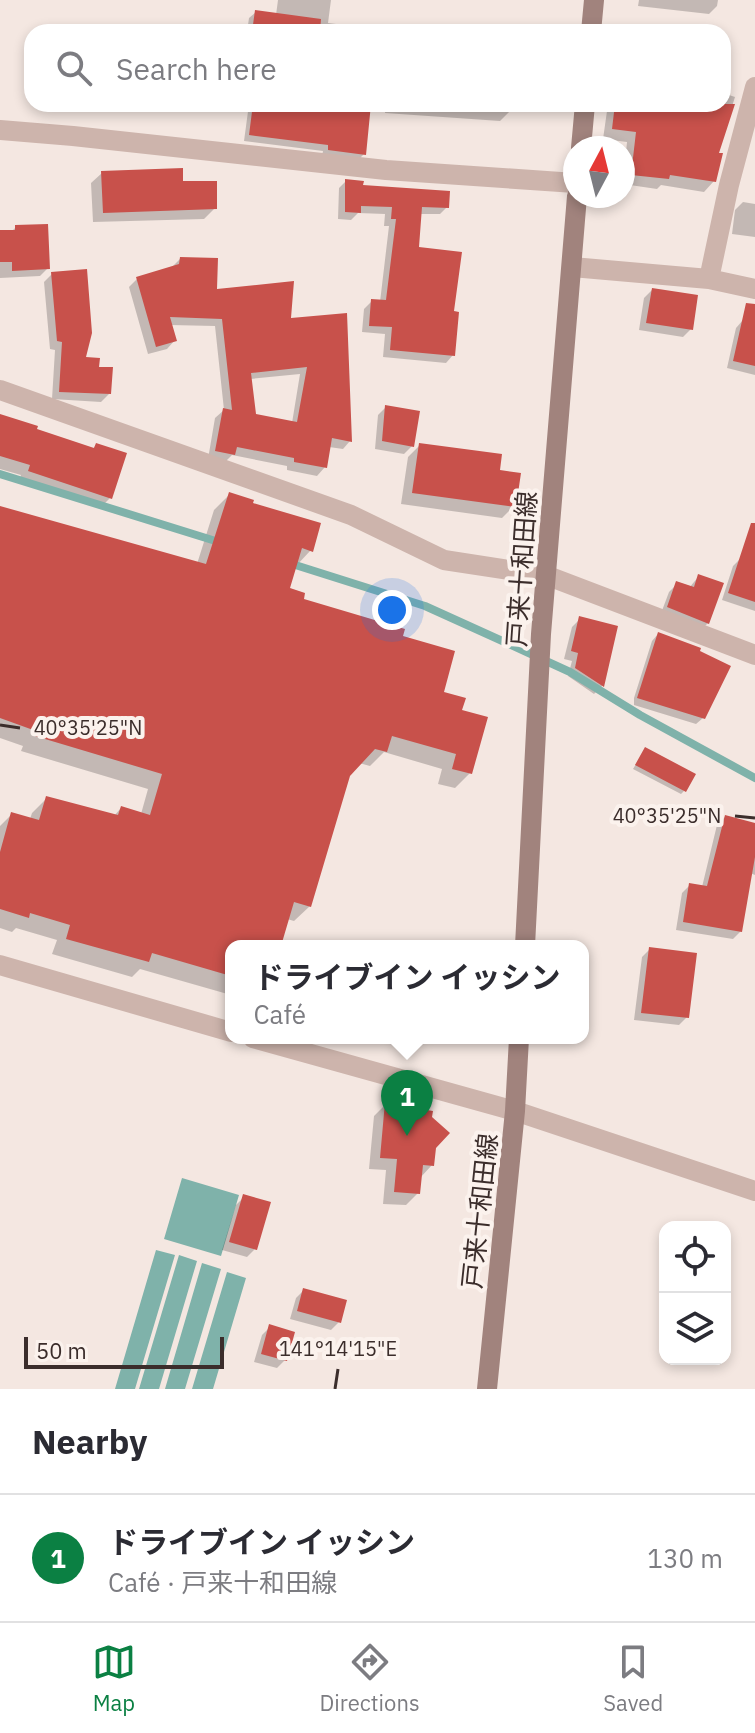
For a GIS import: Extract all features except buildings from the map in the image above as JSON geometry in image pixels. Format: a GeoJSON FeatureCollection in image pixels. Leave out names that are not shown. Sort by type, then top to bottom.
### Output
{"type":"FeatureCollection","features":[{"type":"Feature","properties":{"kind":"main road"},"geometry":{"type":"LineString","coordinates":[[592,24],[594,0]]}},
{"type":"Feature","properties":{"kind":"main road"},"geometry":{"type":"LineString","coordinates":[[582,136],[584,112]]}},
{"type":"Feature","properties":{"kind":"main road","name":"戸来十和田線"},"geometry":{"type":"LineString","coordinates":[[525,940],[541,634],[576,208]]}},
{"type":"Feature","properties":{"kind":"main road","name":"戸来十和田線"},"geometry":{"type":"LineString","coordinates":[[487,1389],[515,1111],[519,1044]]}},
{"type":"Feature","properties":{"kind":"street"},"geometry":{"type":"LineString","coordinates":[[709,279],[729,185],[755,87]]}},
{"type":"Feature","properties":{"kind":"street"},"geometry":{"type":"LineString","coordinates":[[0,130],[386,170],[563,182]]}},
{"type":"Feature","properties":{"kind":"street"},"geometry":{"type":"LineString","coordinates":[[572,267],[709,279],[755,289]]}},
{"type":"Feature","properties":{"kind":"street"},"geometry":{"type":"LineString","coordinates":[[0,390],[351,515],[444,560],[548,576],[755,655]]}},
{"type":"Feature","properties":{"kind":"street"},"geometry":{"type":"LineString","coordinates":[[0,965],[225,1030]]}},
{"type":"Feature","properties":{"kind":"street"},"geometry":{"type":"LineString","coordinates":[[275,1044],[515,1111],[755,1191]]}},
{"type":"Feature","properties":{"kind":"water"},"geometry":{"type":"Polygon","coordinates":[[[182,1178],[239,1195],[221,1256],[164,1239],[182,1178]]]}},
{"type":"Feature","properties":{"kind":"water"},"geometry":{"type":"Polygon","coordinates":[[[156,1250],[175,1255],[135,1389],[115,1389],[156,1250]]]}},
{"type":"Feature","properties":{"kind":"water"},"geometry":{"type":"Polygon","coordinates":[[[179,1255],[197,1261],[159,1389],[139,1389],[179,1255]]]}},
{"type":"Feature","properties":{"kind":"water"},"geometry":{"type":"Polygon","coordinates":[[[202,1263],[221,1269],[185,1389],[165,1389],[202,1263]]]}},
{"type":"Feature","properties":{"kind":"water"},"geometry":{"type":"Polygon","coordinates":[[[227,1272],[246,1278],[213,1389],[192,1389],[227,1272]]]}},
{"type":"Feature","properties":{"kind":"waterway"},"geometry":{"type":"LineString","coordinates":[[0,474],[222,543]]}},
{"type":"Feature","properties":{"kind":"waterway"},"geometry":{"type":"LineString","coordinates":[[289,563],[425,606],[570,672],[640,715],[755,778]]}},
{"type":"Feature","properties":{"kind":"place","name":"ドライブイン イッシン"},"geometry":{"type":"Point","coordinates":[407,1136]}}]}
